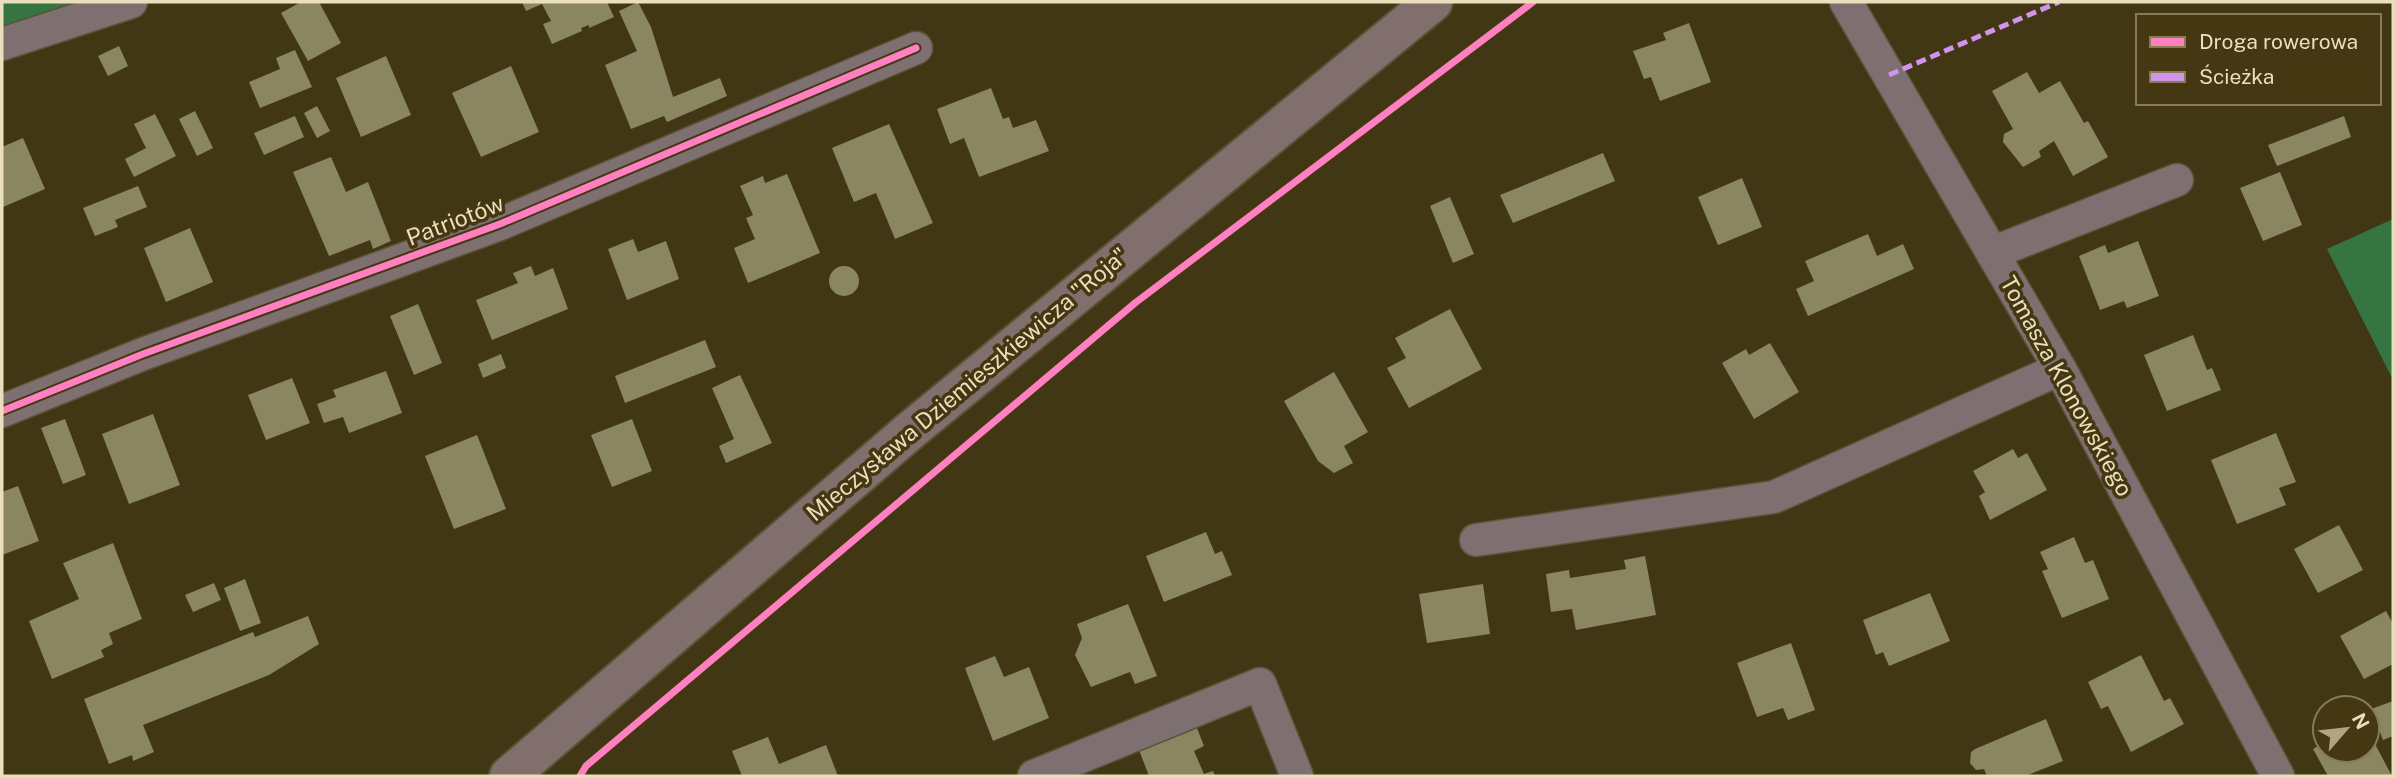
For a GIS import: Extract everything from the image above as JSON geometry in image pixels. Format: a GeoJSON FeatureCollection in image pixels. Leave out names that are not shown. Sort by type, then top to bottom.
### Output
{"type":"FeatureCollection","features":[{"type":"Feature","properties":{"kind":"main road","name":"Mieczysława Dziemieszkiewicza \"Roja\""},"geometry":{"type":"LineString","coordinates":[[509,776],[911,430],[1172,213],[1433,2]]}},
{"type":"Feature","properties":{"kind":"street"},"geometry":{"type":"LineString","coordinates":[[2,44],[131,2]]}},
{"type":"Feature","properties":{"kind":"street","name":"Tomasza Klonowskiego"},"geometry":{"type":"LineString","coordinates":[[1846,2],[2060,369],[2278,776]]}},
{"type":"Feature","properties":{"kind":"street","name":"Patriotów"},"geometry":{"type":"LineString","coordinates":[[2,411],[144,354],[500,224],[916,48]]}},
{"type":"Feature","properties":{"kind":"street"},"geometry":{"type":"LineString","coordinates":[[1992,253],[2177,180]]}},
{"type":"Feature","properties":{"kind":"street"},"geometry":{"type":"LineString","coordinates":[[1476,540],[1774,497],[2060,369]]}},
{"type":"Feature","properties":{"kind":"street"},"geometry":{"type":"LineString","coordinates":[[1034,776],[1260,684],[1297,776]]}},
{"type":"Feature","properties":{"kind":"green space"},"geometry":{"type":"Polygon","coordinates":[[[2,2],[131,2],[2,44],[2,2]]]}},
{"type":"Feature","properties":{"kind":"green space"},"geometry":{"type":"Polygon","coordinates":[[[2393,219],[2393,380],[2327,249],[2393,219]]]}},
{"type":"Feature","properties":{"kind":"building"},"geometry":{"type":"Polygon","coordinates":[[[301,2],[319,2],[341,43],[308,61],[281,13],[301,2]]]}},
{"type":"Feature","properties":{"kind":"building"},"geometry":{"type":"Polygon","coordinates":[[[522,2],[607,2],[614,17],[589,28],[589,25],[581,28],[582,31],[552,44],[543,24],[551,21],[542,4],[526,11],[522,2]]]}},
{"type":"Feature","properties":{"kind":"building"},"geometry":{"type":"Polygon","coordinates":[[[638,2],[651,27],[673,97],[720,78],[727,96],[667,122],[664,116],[631,129],[605,65],[637,51],[619,11],[638,2]]]}},
{"type":"Feature","properties":{"kind":"building"},"geometry":{"type":"Polygon","coordinates":[[[1689,23],[1711,82],[1660,101],[1651,77],[1644,79],[1633,51],[1666,40],[1663,33],[1689,23]]]}},
{"type":"Feature","properties":{"kind":"building"},"geometry":{"type":"Polygon","coordinates":[[[119,46],[128,66],[108,76],[98,56],[119,46]]]}},
{"type":"Feature","properties":{"kind":"building"},"geometry":{"type":"Polygon","coordinates":[[[295,50],[312,87],[260,108],[249,82],[280,69],[276,58],[295,50]]]}},
{"type":"Feature","properties":{"kind":"building"},"geometry":{"type":"Polygon","coordinates":[[[386,56],[411,115],[361,137],[336,78],[386,56]]]}},
{"type":"Feature","properties":{"kind":"building"},"geometry":{"type":"Polygon","coordinates":[[[511,66],[539,132],[481,157],[452,93],[511,66]]]}},
{"type":"Feature","properties":{"kind":"building"},"geometry":{"type":"Polygon","coordinates":[[[2027,72],[2039,93],[2060,81],[2084,123],[2088,121],[2108,157],[2073,176],[2054,141],[2039,151],[2041,157],[2023,167],[2003,142],[2004,134],[2013,129],[1992,91],[2027,72]]]}},
{"type":"Feature","properties":{"kind":"building"},"geometry":{"type":"Polygon","coordinates":[[[991,88],[1003,119],[1009,117],[1013,128],[1036,120],[1049,151],[979,177],[964,138],[950,144],[937,109],[991,88]]]}},
{"type":"Feature","properties":{"kind":"building"},"geometry":{"type":"Polygon","coordinates":[[[317,106],[330,131],[317,138],[304,113],[317,106]]]}},
{"type":"Feature","properties":{"kind":"building"},"geometry":{"type":"Polygon","coordinates":[[[195,111],[213,148],[197,156],[179,119],[195,111]]]}},
{"type":"Feature","properties":{"kind":"building"},"geometry":{"type":"Polygon","coordinates":[[[155,114],[176,156],[134,177],[125,159],[146,148],[134,124],[155,114]]]}},
{"type":"Feature","properties":{"kind":"building"},"geometry":{"type":"Polygon","coordinates":[[[295,116],[304,137],[264,155],[254,133],[295,116]]]}},
{"type":"Feature","properties":{"kind":"building"},"geometry":{"type":"Polygon","coordinates":[[[2344,116],[2351,137],[2277,166],[2268,145],[2344,116]]]}},
{"type":"Feature","properties":{"kind":"building"},"geometry":{"type":"Polygon","coordinates":[[[889,124],[933,223],[895,239],[876,193],[854,202],[832,148],[889,124]]]}},
{"type":"Feature","properties":{"kind":"building"},"geometry":{"type":"Polygon","coordinates":[[[23,138],[45,189],[3,207],[2,147],[23,138]]]}},
{"type":"Feature","properties":{"kind":"building"},"geometry":{"type":"Polygon","coordinates":[[[1603,153],[1615,181],[1513,223],[1500,195],[1603,153]]]}},
{"type":"Feature","properties":{"kind":"building"},"geometry":{"type":"Polygon","coordinates":[[[331,157],[346,192],[368,182],[391,241],[373,249],[370,240],[329,256],[293,172],[331,157]]]}},
{"type":"Feature","properties":{"kind":"building"},"geometry":{"type":"Polygon","coordinates":[[[2280,172],[2302,225],[2263,241],[2240,188],[2280,172]]]}},
{"type":"Feature","properties":{"kind":"building"},"geometry":{"type":"Polygon","coordinates":[[[787,174],[820,253],[748,283],[734,248],[755,239],[746,218],[753,215],[740,186],[763,176],[765,183],[787,174]]]}},
{"type":"Feature","properties":{"kind":"building"},"geometry":{"type":"Polygon","coordinates":[[[1742,178],[1762,227],[1718,245],[1698,197],[1742,178]]]}},
{"type":"Feature","properties":{"kind":"building"},"geometry":{"type":"Polygon","coordinates":[[[138,186],[147,207],[115,220],[118,227],[95,236],[83,208],[138,186]]]}},
{"type":"Feature","properties":{"kind":"building"},"geometry":{"type":"Polygon","coordinates":[[[1450,197],[1474,254],[1453,263],[1430,206],[1450,197]]]}},
{"type":"Feature","properties":{"kind":"building"},"geometry":{"type":"Polygon","coordinates":[[[190,228],[213,282],[166,302],[144,248],[190,228]]]}},
{"type":"Feature","properties":{"kind":"building"},"geometry":{"type":"Polygon","coordinates":[[[1868,234],[1877,256],[1903,244],[1914,269],[1808,316],[1796,289],[1814,281],[1805,261],[1868,234]]]}},
{"type":"Feature","properties":{"kind":"building"},"geometry":{"type":"Polygon","coordinates":[[[633,239],[638,252],[666,241],[679,279],[627,300],[608,249],[633,239]]]}},
{"type":"Feature","properties":{"kind":"building"},"geometry":{"type":"Polygon","coordinates":[[[2138,241],[2159,296],[2127,308],[2124,301],[2100,310],[2079,256],[2105,245],[2108,253],[2138,241]]]}},
{"type":"Feature","properties":{"kind":"building"},"geometry":{"type":"Polygon","coordinates":[[[531,266],[535,276],[553,268],[568,309],[492,340],[476,300],[518,283],[513,273],[531,266]]]}},
{"type":"Feature","properties":{"kind":"building"},"geometry":{"type":"Polygon","coordinates":[[[844,266],[855,270],[859,281],[855,292],[844,296],[833,292],[829,281],[833,270],[844,266]]]}},
{"type":"Feature","properties":{"kind":"building"},"geometry":{"type":"Polygon","coordinates":[[[418,304],[442,363],[414,375],[390,316],[418,304]]]}},
{"type":"Feature","properties":{"kind":"building"},"geometry":{"type":"Polygon","coordinates":[[[1450,309],[1482,369],[1409,408],[1387,368],[1406,358],[1395,338],[1450,309]]]}},
{"type":"Feature","properties":{"kind":"building"},"geometry":{"type":"Polygon","coordinates":[[[2193,335],[2207,370],[2212,368],[2221,390],[2167,411],[2144,355],[2193,335]]]}},
{"type":"Feature","properties":{"kind":"building"},"geometry":{"type":"Polygon","coordinates":[[[705,340],[716,367],[625,403],[615,376],[705,340]]]}},
{"type":"Feature","properties":{"kind":"building"},"geometry":{"type":"Polygon","coordinates":[[[1770,343],[1799,392],[1754,419],[1722,363],[1746,349],[1749,355],[1770,343]]]}},
{"type":"Feature","properties":{"kind":"building"},"geometry":{"type":"Polygon","coordinates":[[[501,354],[506,368],[483,378],[478,364],[501,354]]]}},
{"type":"Feature","properties":{"kind":"building"},"geometry":{"type":"Polygon","coordinates":[[[386,371],[402,413],[349,433],[343,417],[324,423],[317,404],[336,397],[333,390],[386,371]]]}},
{"type":"Feature","properties":{"kind":"building"},"geometry":{"type":"Polygon","coordinates":[[[1334,372],[1368,432],[1344,446],[1353,463],[1334,473],[1318,461],[1284,401],[1334,372]]]}},
{"type":"Feature","properties":{"kind":"building"},"geometry":{"type":"Polygon","coordinates":[[[740,375],[772,443],[726,463],[719,446],[734,439],[712,388],[740,375]]]}},
{"type":"Feature","properties":{"kind":"building"},"geometry":{"type":"Polygon","coordinates":[[[292,378],[310,423],[266,440],[248,395],[292,378]]]}},
{"type":"Feature","properties":{"kind":"building"},"geometry":{"type":"Polygon","coordinates":[[[153,414],[180,485],[129,504],[102,434],[153,414]]]}},
{"type":"Feature","properties":{"kind":"building"},"geometry":{"type":"Polygon","coordinates":[[[65,419],[86,475],[63,484],[41,428],[65,419]]]}},
{"type":"Feature","properties":{"kind":"building"},"geometry":{"type":"Polygon","coordinates":[[[632,419],[652,471],[612,487],[591,435],[632,419]]]}},
{"type":"Feature","properties":{"kind":"building"},"geometry":{"type":"Polygon","coordinates":[[[2276,433],[2296,482],[2279,488],[2286,505],[2237,524],[2211,460],[2276,433]]]}},
{"type":"Feature","properties":{"kind":"building"},"geometry":{"type":"Polygon","coordinates":[[[477,435],[506,509],[454,529],[425,456],[477,435]]]}},
{"type":"Feature","properties":{"kind":"building"},"geometry":{"type":"Polygon","coordinates":[[[2013,449],[2018,458],[2027,453],[2047,490],[1990,520],[1979,496],[1985,492],[1973,471],[2013,449]]]}},
{"type":"Feature","properties":{"kind":"building"},"geometry":{"type":"Polygon","coordinates":[[[18,486],[39,541],[2,555],[2,492],[18,486]]]}},
{"type":"Feature","properties":{"kind":"building"},"geometry":{"type":"Polygon","coordinates":[[[2339,525],[2363,570],[2318,593],[2294,549],[2339,525]]]}},
{"type":"Feature","properties":{"kind":"building"},"geometry":{"type":"Polygon","coordinates":[[[1206,532],[1215,554],[1222,551],[1232,575],[1164,602],[1146,556],[1206,532]]]}},
{"type":"Feature","properties":{"kind":"building"},"geometry":{"type":"Polygon","coordinates":[[[2074,537],[2085,563],[2093,560],[2109,599],[2062,618],[2042,571],[2048,569],[2040,552],[2074,537]]]}},
{"type":"Feature","properties":{"kind":"building"},"geometry":{"type":"Polygon","coordinates":[[[113,543],[142,619],[109,633],[113,644],[101,650],[104,657],[52,679],[29,621],[79,599],[63,563],[113,543]]]}},
{"type":"Feature","properties":{"kind":"building"},"geometry":{"type":"Polygon","coordinates":[[[1645,556],[1656,615],[1576,630],[1572,609],[1551,612],[1546,574],[1569,570],[1570,578],[1626,569],[1624,560],[1645,556]]]}},
{"type":"Feature","properties":{"kind":"building"},"geometry":{"type":"Polygon","coordinates":[[[245,579],[261,623],[240,631],[224,588],[245,579]]]}},
{"type":"Feature","properties":{"kind":"building"},"geometry":{"type":"Polygon","coordinates":[[[214,583],[221,600],[193,612],[185,595],[214,583]]]}},
{"type":"Feature","properties":{"kind":"building"},"geometry":{"type":"Polygon","coordinates":[[[1483,584],[1490,634],[1427,643],[1419,594],[1483,584]]]}},
{"type":"Feature","properties":{"kind":"building"},"geometry":{"type":"Polygon","coordinates":[[[1930,593],[1950,641],[1889,666],[1883,652],[1876,655],[1863,620],[1930,593]]]}},
{"type":"Feature","properties":{"kind":"building"},"geometry":{"type":"Polygon","coordinates":[[[1128,604],[1157,676],[1135,684],[1130,672],[1091,687],[1075,655],[1082,638],[1077,624],[1128,604]]]}},
{"type":"Feature","properties":{"kind":"building"},"geometry":{"type":"Polygon","coordinates":[[[2386,611],[2393,624],[2393,664],[2364,679],[2340,636],[2386,611]]]}},
{"type":"Feature","properties":{"kind":"building"},"geometry":{"type":"Polygon","coordinates":[[[308,616],[319,644],[269,675],[143,725],[154,752],[133,761],[132,755],[109,764],[84,699],[253,632],[255,637],[308,616]]]}},
{"type":"Feature","properties":{"kind":"building"},"geometry":{"type":"Polygon","coordinates":[[[1791,643],[1815,710],[1788,720],[1783,708],[1757,717],[1737,663],[1791,643]]]}},
{"type":"Feature","properties":{"kind":"building"},"geometry":{"type":"Polygon","coordinates":[[[2141,655],[2164,701],[2170,698],[2184,724],[2131,752],[2108,706],[2101,709],[2088,682],[2141,655]]]}},
{"type":"Feature","properties":{"kind":"building"},"geometry":{"type":"Polygon","coordinates":[[[995,656],[1004,677],[1029,667],[1049,718],[993,741],[965,668],[995,656]]]}},
{"type":"Feature","properties":{"kind":"building"},"geometry":{"type":"Polygon","coordinates":[[[2393,701],[2393,736],[2383,740],[2381,735],[2381,705],[2393,701]]]}},
{"type":"Feature","properties":{"kind":"building"},"geometry":{"type":"Polygon","coordinates":[[[2046,719],[2063,761],[2025,776],[1987,776],[1984,769],[1976,770],[1970,763],[1971,752],[1975,749],[2046,719]]]}},
{"type":"Feature","properties":{"kind":"building"},"geometry":{"type":"Polygon","coordinates":[[[1197,728],[1204,746],[1194,751],[1204,774],[1213,771],[1215,776],[1149,776],[1139,750],[1197,728]]]}},
{"type":"Feature","properties":{"kind":"building"},"geometry":{"type":"Polygon","coordinates":[[[768,737],[779,764],[826,745],[838,776],[742,776],[732,751],[768,737]]]}},
{"type":"Feature","properties":{"kind":"building"},"geometry":{"type":"Polygon","coordinates":[[[2381,755],[2392,776],[2328,776],[2321,764],[2381,764],[2381,755]]]}},
{"type":"Feature","properties":{"kind":"marked path"},"geometry":{"type":"LineString","coordinates":[[1889,75],[2059,2]]}},
{"type":"Feature","properties":{"kind":"cycle path"},"geometry":{"type":"LineString","coordinates":[[580,776],[586,766],[1135,303],[1533,2]]}},
{"type":"Feature","properties":{"kind":"cycle path"},"geometry":{"type":"LineString","coordinates":[[2,411],[143,354],[500,224],[916,48]]}}]}
